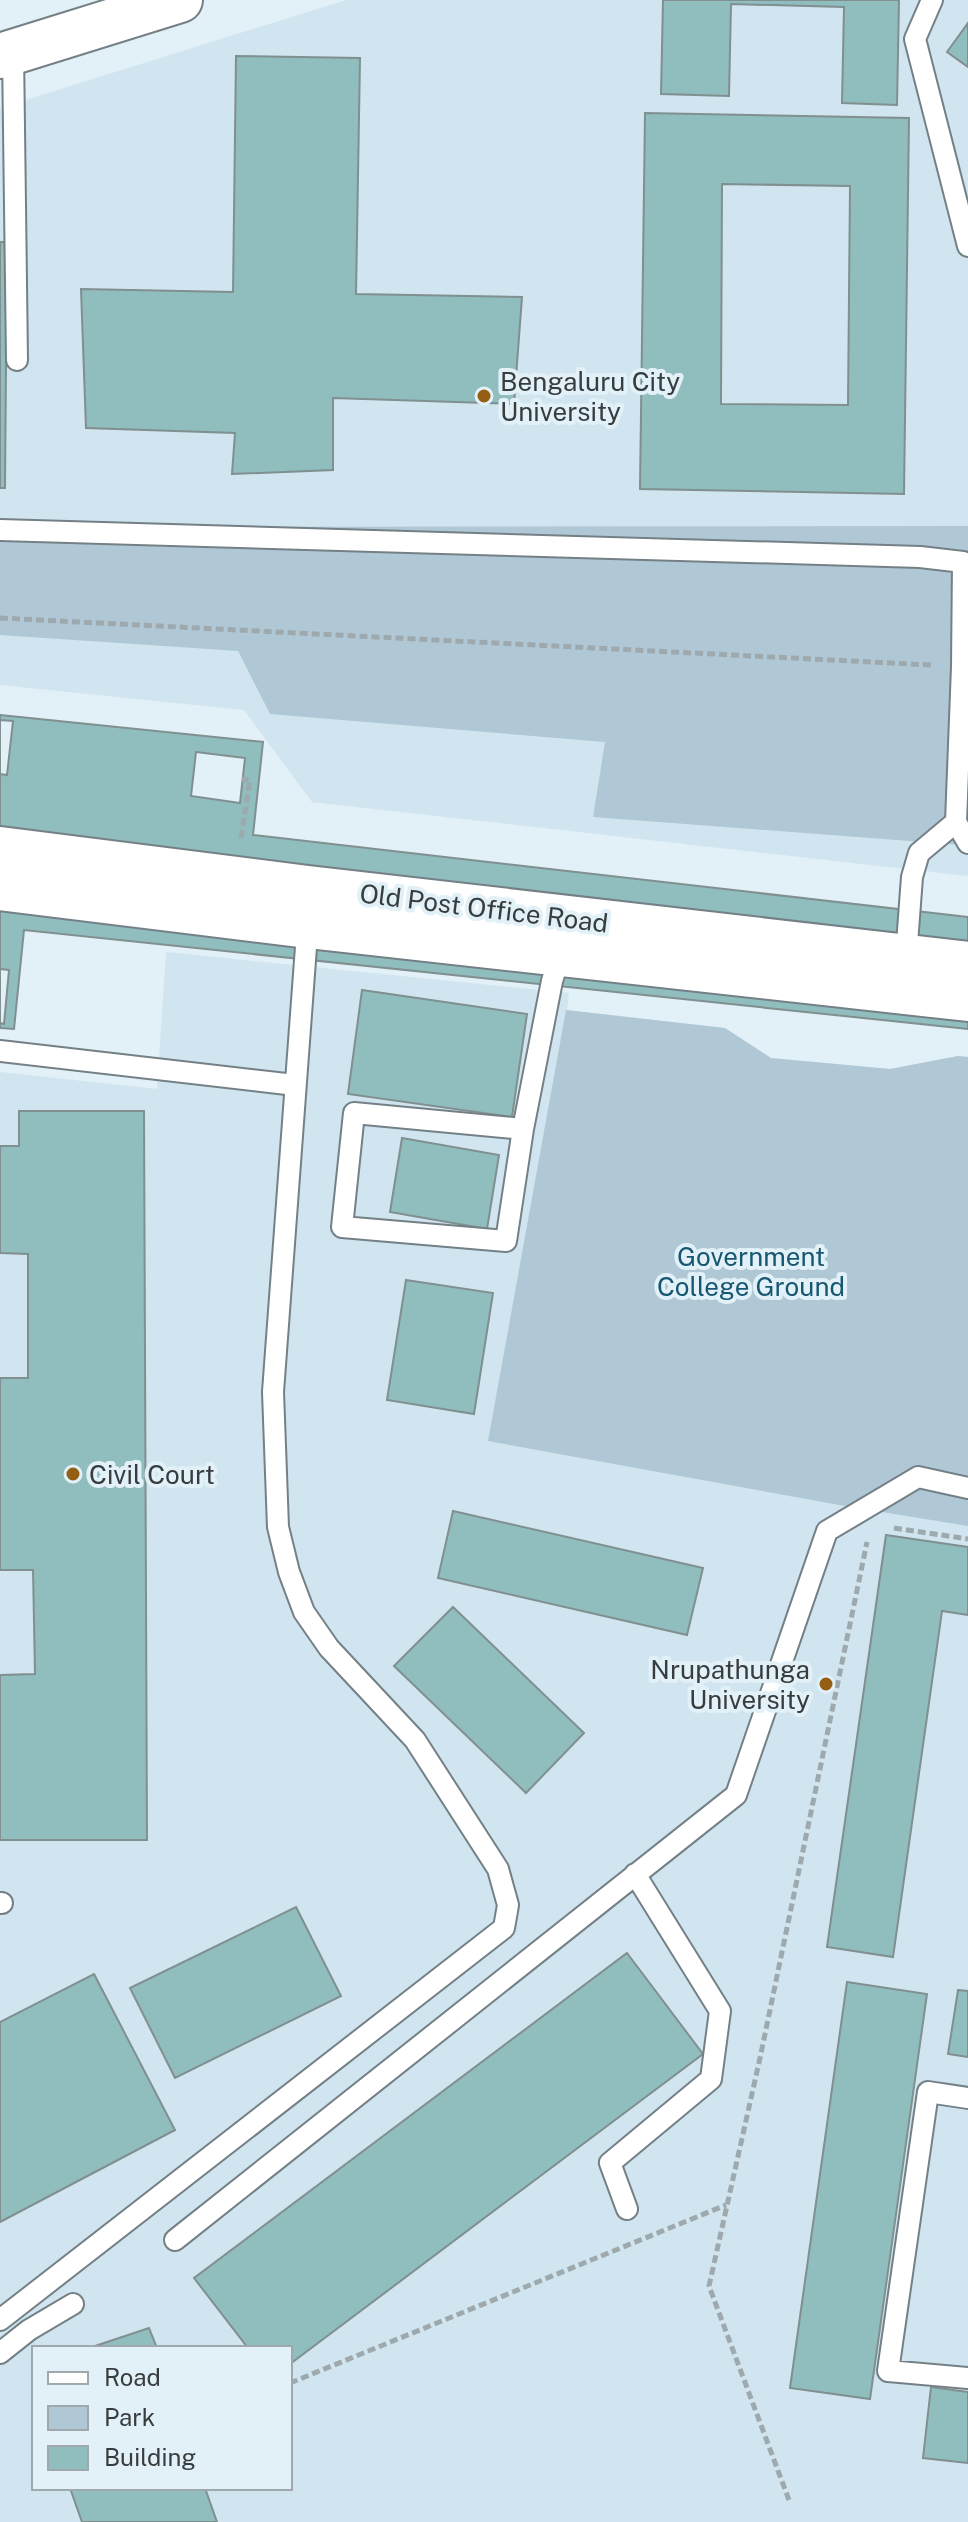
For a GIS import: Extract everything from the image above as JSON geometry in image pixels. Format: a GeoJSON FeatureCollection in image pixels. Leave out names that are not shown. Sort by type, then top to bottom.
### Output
{"type":"FeatureCollection","features":[{"type":"Feature","properties":{"kind":"street"},"geometry":{"type":"LineString","coordinates":[[6,54],[180,0]]}},
{"type":"Feature","properties":{"kind":"street","name":"Old Post Office Road"},"geometry":{"type":"LineString","coordinates":[[0,849],[235,878],[308,907],[561,952],[968,999]]}},
{"type":"Feature","properties":{"kind":"street","name":"Old Post Office Road"},"geometry":{"type":"LineString","coordinates":[[0,888],[308,907],[968,964]]}},
{"type":"Feature","properties":{"kind":"lane"},"geometry":{"type":"LineString","coordinates":[[932,0],[915,39],[968,246]]}},
{"type":"Feature","properties":{"kind":"lane"},"geometry":{"type":"LineString","coordinates":[[6,54],[8,211],[17,360]]}},
{"type":"Feature","properties":{"kind":"lane"},"geometry":{"type":"LineString","coordinates":[[0,530],[920,557],[963,562],[956,822],[968,843]]}},
{"type":"Feature","properties":{"kind":"lane"},"geometry":{"type":"LineString","coordinates":[[906,957],[912,877],[919,853],[956,822]]}},
{"type":"Feature","properties":{"kind":"lane"},"geometry":{"type":"LineString","coordinates":[[0,2320],[504,1928],[508,1905],[498,1869],[415,1740],[329,1648],[304,1612],[289,1572],[278,1527],[273,1392],[308,907]]}},
{"type":"Feature","properties":{"kind":"lane"},"geometry":{"type":"LineString","coordinates":[[523,1129],[354,1113],[342,1227],[506,1241],[523,1129],[552,981],[561,952]]}},
{"type":"Feature","properties":{"kind":"lane"},"geometry":{"type":"LineString","coordinates":[[0,1051],[295,1085]]}},
{"type":"Feature","properties":{"kind":"lane"},"geometry":{"type":"LineString","coordinates":[[175,2240],[736,1795],[827,1531],[918,1477],[968,1488]]}},
{"type":"Feature","properties":{"kind":"lane"},"geometry":{"type":"LineString","coordinates":[[627,2209],[610,2163],[711,2079],[720,2011],[635,1874]]}},
{"type":"Feature","properties":{"kind":"lane"},"geometry":{"type":"LineString","coordinates":[[968,2098],[928,2092],[888,2371],[968,2378]]}},
{"type":"Feature","properties":{"kind":"lane"},"geometry":{"type":"LineString","coordinates":[[0,2353],[29,2330],[73,2304]]}},
{"type":"Feature","properties":{"kind":"path"},"geometry":{"type":"LineString","coordinates":[[0,618],[962,667]]}},
{"type":"Feature","properties":{"kind":"path"},"geometry":{"type":"LineString","coordinates":[[235,878],[250,780],[242,779]]}},
{"type":"Feature","properties":{"kind":"path"},"geometry":{"type":"LineString","coordinates":[[885,1526],[968,1539]]}},
{"type":"Feature","properties":{"kind":"path"},"geometry":{"type":"LineString","coordinates":[[789,2500],[709,2286],[867,1540]]}},
{"type":"Feature","properties":{"kind":"path"},"geometry":{"type":"LineString","coordinates":[[292,2382],[727,2205]]}},
{"type":"Feature","properties":{"kind":"shaded area","name":"Bengaluru City University"},"geometry":{"type":"Polygon","coordinates":[[[346,0],[968,0],[968,876],[312,802],[244,710],[0,685],[0,108],[346,0]]]}},
{"type":"Feature","properties":{"kind":"shaded area"},"geometry":{"type":"Polygon","coordinates":[[[166,952],[569,993],[567,1010],[725,1028],[771,1058],[890,1069],[958,1056],[968,1057],[968,2522],[0,2522],[0,1072],[157,1089],[166,952]]]}},
{"type":"Feature","properties":{"kind":"green space"},"geometry":{"type":"Polygon","coordinates":[[[968,526],[968,705],[962,845],[593,817],[605,742],[270,714],[238,651],[0,635],[0,527],[968,526]]]}},
{"type":"Feature","properties":{"kind":"green space","name":"Government College Ground"},"geometry":{"type":"Polygon","coordinates":[[[566,1010],[725,1028],[771,1058],[890,1069],[958,1056],[968,1057],[968,1526],[488,1441],[566,1010]]]}},
{"type":"Feature","properties":{"kind":"building"},"geometry":{"type":"Polygon","coordinates":[[[663,0],[899,0],[897,105],[842,103],[844,7],[731,4],[729,96],[661,94],[663,0]]]}},
{"type":"Feature","properties":{"kind":"building"},"geometry":{"type":"Polygon","coordinates":[[[968,23],[968,67],[947,52],[968,23]]]}},
{"type":"Feature","properties":{"kind":"building"},"geometry":{"type":"Polygon","coordinates":[[[236,56],[360,58],[356,294],[522,297],[514,404],[333,398],[333,470],[232,474],[235,433],[86,428],[81,289],[233,292],[236,56]]]}},
{"type":"Feature","properties":{"kind":"building"},"geometry":{"type":"Polygon","coordinates":[[[645,113],[909,118],[904,494],[640,489],[645,113]],[[722,184],[721,404],[848,405],[850,186],[722,184]]]}},
{"type":"Feature","properties":{"kind":"building"},"geometry":{"type":"Polygon","coordinates":[[[0,242],[7,242],[5,488],[0,488],[0,242]]]}},
{"type":"Feature","properties":{"kind":"building"},"geometry":{"type":"Polygon","coordinates":[[[0,715],[263,742],[253,835],[968,917],[968,1029],[24,930],[14,1029],[0,1028],[0,715]]]}},
{"type":"Feature","properties":{"kind":"building"},"geometry":{"type":"Polygon","coordinates":[[[0,720],[13,721],[7,775],[0,774],[0,720]]]}},
{"type":"Feature","properties":{"kind":"building"},"geometry":{"type":"Polygon","coordinates":[[[196,752],[245,758],[240,803],[191,796],[196,752]]]}},
{"type":"Feature","properties":{"kind":"building"},"geometry":{"type":"Polygon","coordinates":[[[0,969],[9,970],[4,1024],[0,1023],[0,969]]]}},
{"type":"Feature","properties":{"kind":"building"},"geometry":{"type":"Polygon","coordinates":[[[362,990],[527,1014],[512,1117],[348,1094],[362,990]]]}},
{"type":"Feature","properties":{"kind":"building","name":"Civil Court"},"geometry":{"type":"Polygon","coordinates":[[[19,1111],[144,1111],[147,1840],[0,1840],[0,1675],[35,1674],[33,1570],[0,1570],[0,1378],[28,1378],[28,1254],[0,1253],[0,1146],[19,1146],[19,1111]]]}},
{"type":"Feature","properties":{"kind":"building"},"geometry":{"type":"Polygon","coordinates":[[[402,1138],[499,1155],[487,1229],[390,1212],[402,1138]]]}},
{"type":"Feature","properties":{"kind":"building"},"geometry":{"type":"Polygon","coordinates":[[[406,1280],[493,1293],[474,1414],[387,1400],[406,1280]]]}},
{"type":"Feature","properties":{"kind":"building"},"geometry":{"type":"Polygon","coordinates":[[[453,1511],[703,1568],[687,1635],[438,1578],[453,1511]]]}},
{"type":"Feature","properties":{"kind":"building"},"geometry":{"type":"Polygon","coordinates":[[[886,1535],[968,1547],[968,1615],[942,1611],[893,1957],[827,1947],[886,1535]]]}},
{"type":"Feature","properties":{"kind":"building"},"geometry":{"type":"Polygon","coordinates":[[[453,1607],[584,1733],[526,1793],[394,1666],[453,1607]]]}},
{"type":"Feature","properties":{"kind":"building"},"geometry":{"type":"Polygon","coordinates":[[[296,1907],[341,1996],[175,2078],[130,1988],[296,1907]]]}},
{"type":"Feature","properties":{"kind":"building"},"geometry":{"type":"Polygon","coordinates":[[[627,1953],[703,2054],[292,2362],[292,2346],[246,2346],[194,2278],[627,1953]]]}},
{"type":"Feature","properties":{"kind":"building"},"geometry":{"type":"Polygon","coordinates":[[[94,1974],[175,2130],[0,2222],[0,2022],[94,1974]]]}},
{"type":"Feature","properties":{"kind":"building"},"geometry":{"type":"Polygon","coordinates":[[[847,1982],[927,1994],[870,2399],[790,2388],[847,1982]]]}},
{"type":"Feature","properties":{"kind":"building"},"geometry":{"type":"Polygon","coordinates":[[[958,1990],[968,1991],[968,2057],[948,2054],[958,1990]]]}},
{"type":"Feature","properties":{"kind":"building"},"geometry":{"type":"Polygon","coordinates":[[[149,2328],[156,2346],[95,2346],[149,2328]]]}},
{"type":"Feature","properties":{"kind":"building"},"geometry":{"type":"Polygon","coordinates":[[[931,2387],[968,2392],[968,2463],[923,2458],[931,2387]]]}},
{"type":"Feature","properties":{"kind":"building"},"geometry":{"type":"Polygon","coordinates":[[[71,2490],[206,2490],[217,2522],[82,2522],[71,2490]]]}},
{"type":"Feature","properties":{"kind":"place","name":"Bengaluru City University"},"geometry":{"type":"Point","coordinates":[484,396]}},
{"type":"Feature","properties":{"kind":"place","name":"Civil Court"},"geometry":{"type":"Point","coordinates":[73,1474]}},
{"type":"Feature","properties":{"kind":"place","name":"Nrupathunga University"},"geometry":{"type":"Point","coordinates":[826,1684]}}]}
